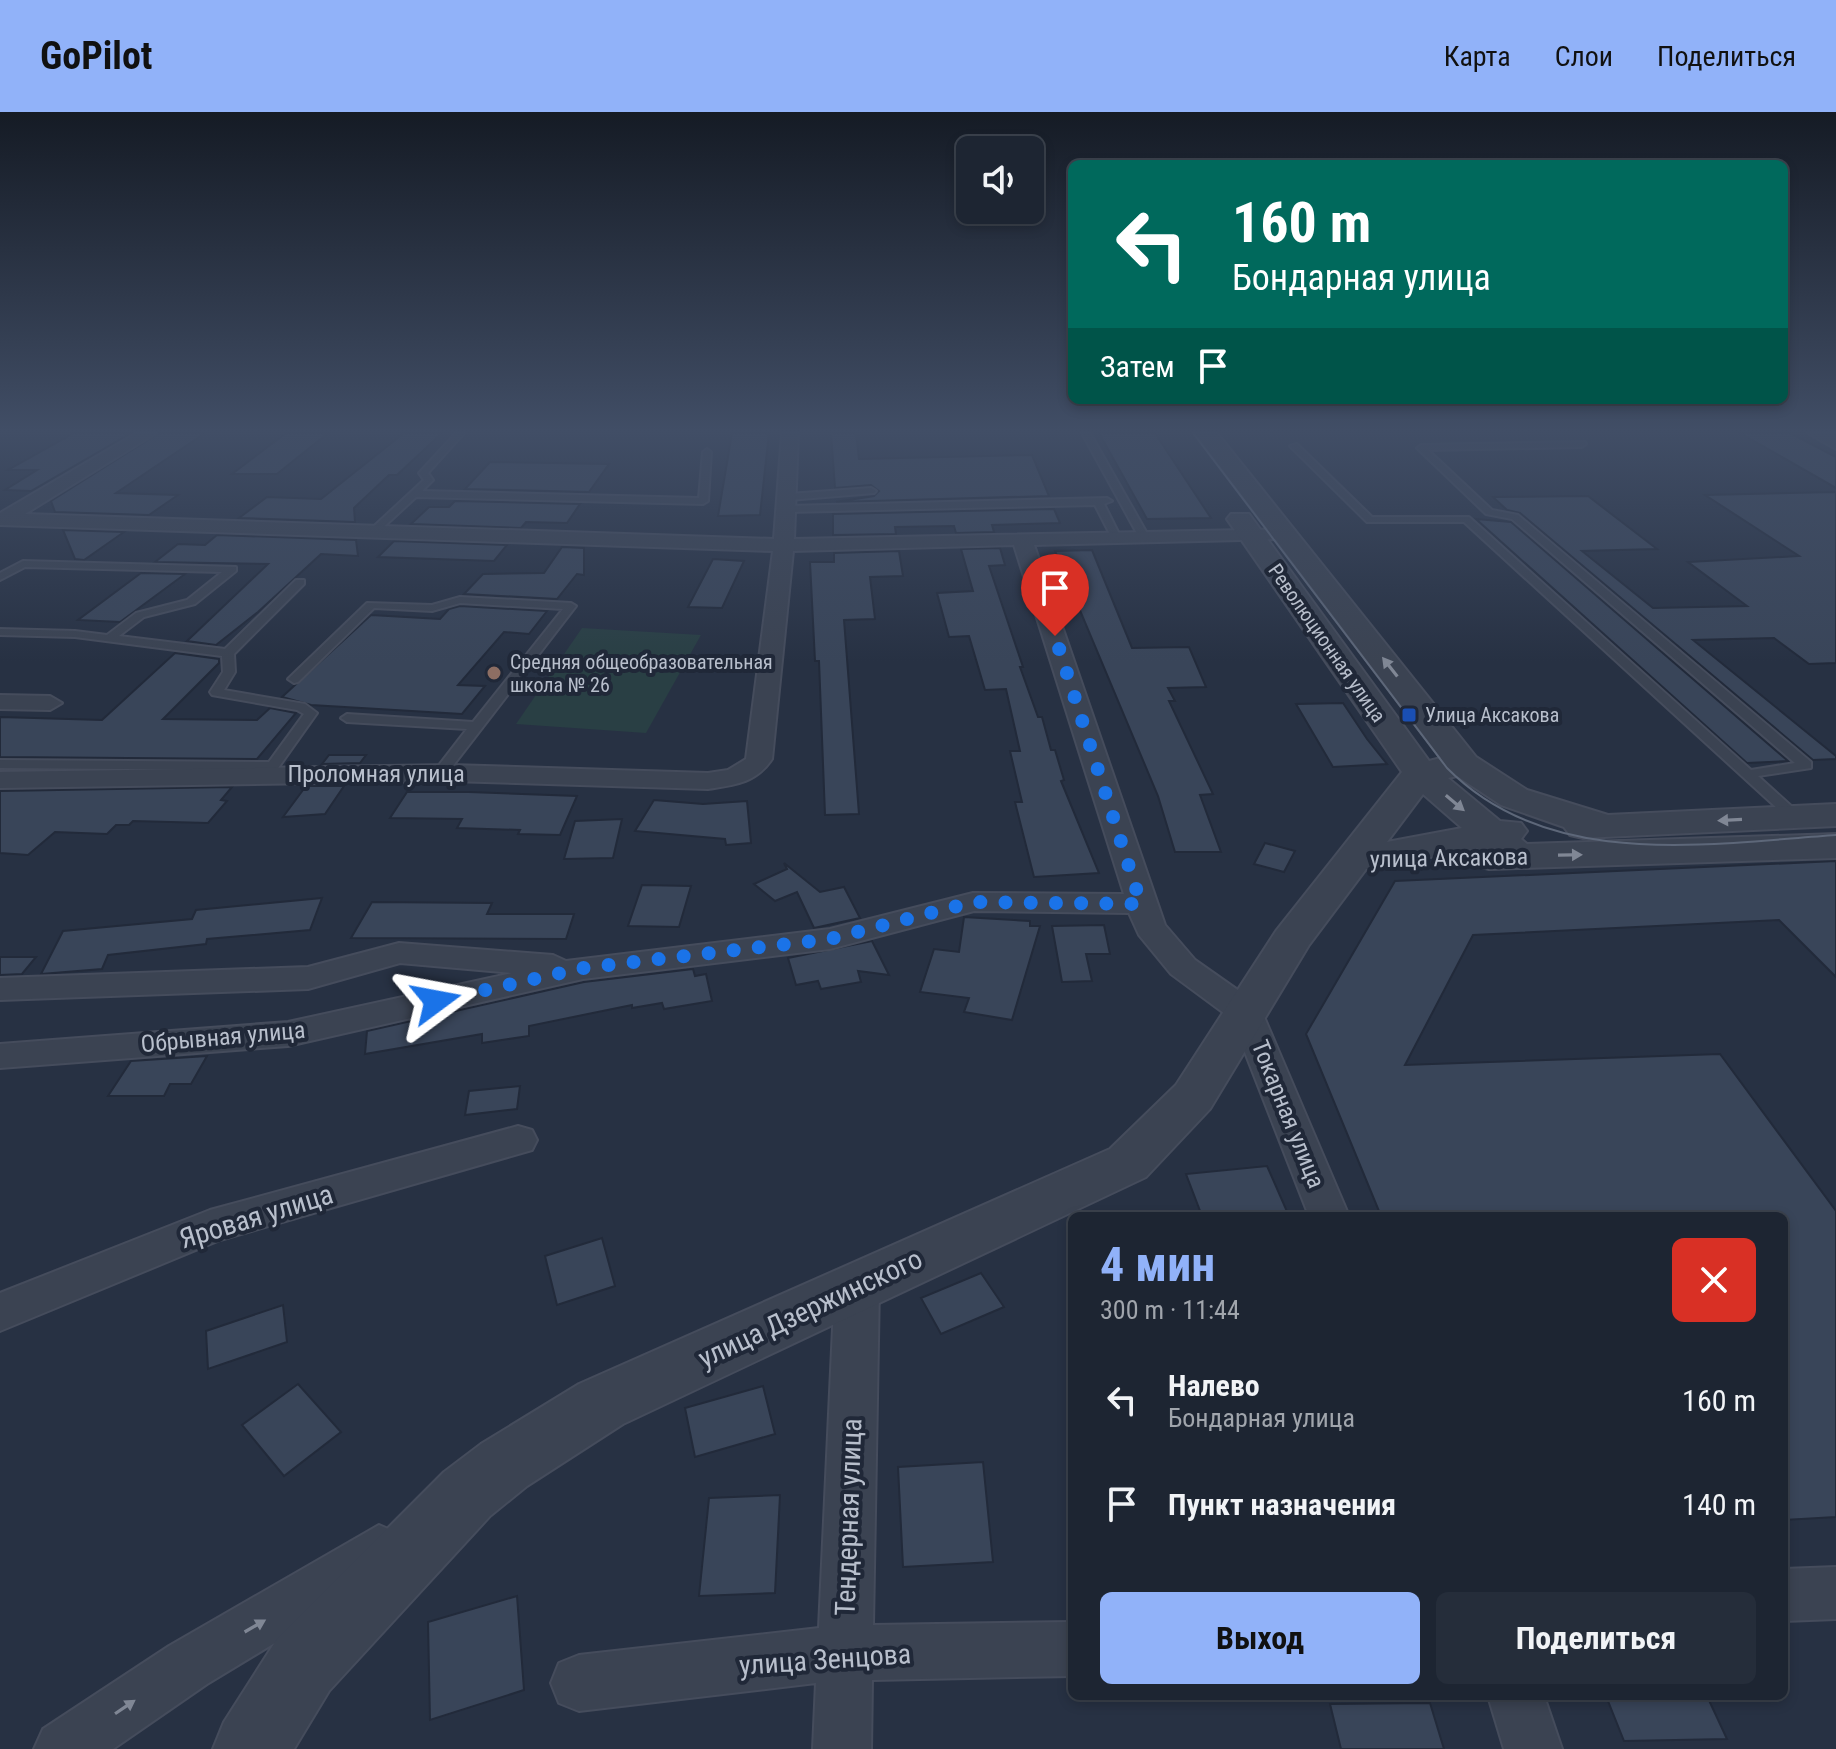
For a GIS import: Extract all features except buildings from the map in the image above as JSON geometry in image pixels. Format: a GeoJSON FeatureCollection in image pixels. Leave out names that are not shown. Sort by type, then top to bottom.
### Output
{"type":"FeatureCollection","features":[{"type":"Feature","properties":{"kind":"street"},"geometry":{"type":"LineString","coordinates":[[1,520],[19,509]]}},
{"type":"Feature","properties":{"kind":"street"},"geometry":{"type":"LineString","coordinates":[[783,545],[788,509]]}},
{"type":"Feature","properties":{"kind":"street","name":"Революционная улица"},"geometry":{"type":"LineString","coordinates":[[1246,509],[1464,764],[1510,798],[1551,813],[1624,825]]}},
{"type":"Feature","properties":{"kind":"street","name":"Революционная улица"},"geometry":{"type":"LineString","coordinates":[[1253,509],[1420,773],[1504,844]]}},
{"type":"Feature","properties":{"kind":"street"},"geometry":{"type":"LineString","coordinates":[[1,520],[783,545],[1268,534]]}},
{"type":"Feature","properties":{"kind":"street"},"geometry":{"type":"LineString","coordinates":[[1023,541],[1150,928],[1183,967],[1247,1013]]}},
{"type":"Feature","properties":{"kind":"street","name":"Проломная улица"},"geometry":{"type":"LineString","coordinates":[[0,780],[268,770],[708,781],[750,770],[759,759],[783,545]]}},
{"type":"Feature","properties":{"kind":"street"},"geometry":{"type":"LineString","coordinates":[[0,702],[50,703]]}},
{"type":"Feature","properties":{"kind":"street"},"geometry":{"type":"LineString","coordinates":[[1352,860],[1420,773],[1464,764]]}},
{"type":"Feature","properties":{"kind":"street"},"geometry":{"type":"LineString","coordinates":[[1624,825],[1836,815]]}},
{"type":"Feature","properties":{"kind":"street","name":"улица Аксакова"},"geometry":{"type":"LineString","coordinates":[[1352,860],[1504,844],[1624,825]]}},
{"type":"Feature","properties":{"kind":"street","name":"улица Аксакова"},"geometry":{"type":"LineString","coordinates":[[1504,844],[1836,846]]}},
{"type":"Feature","properties":{"kind":"street","name":"улица Дзержинского"},"geometry":{"type":"LineString","coordinates":[[251,1749],[303,1665],[467,1494],[504,1465],[601,1404],[1128,1163],[1193,1097],[1291,940],[1352,860]]}},
{"type":"Feature","properties":{"kind":"street","name":"Обрывная улица"},"geometry":{"type":"LineString","coordinates":[[0,1056],[288,1034],[583,968],[830,939],[973,902],[1141,904]]}},
{"type":"Feature","properties":{"kind":"street","name":"Обрывная улица"},"geometry":{"type":"LineString","coordinates":[[0,989],[308,978],[399,953],[583,968]]}},
{"type":"Feature","properties":{"kind":"street","name":"Токарная улица"},"geometry":{"type":"LineString","coordinates":[[1247,1013],[1327,1212]]}},
{"type":"Feature","properties":{"kind":"street","name":"Яровая улица"},"geometry":{"type":"LineString","coordinates":[[0,1312],[210,1226],[518,1140]]}},
{"type":"Feature","properties":{"kind":"street","name":"Тендерная улица"},"geometry":{"type":"LineString","coordinates":[[842,1749],[842,1653],[857,1285]]}},
{"type":"Feature","properties":{"kind":"street"},"geometry":{"type":"LineString","coordinates":[[63,1749],[188,1665],[328,1583],[467,1494]]}},
{"type":"Feature","properties":{"kind":"street"},"geometry":{"type":"LineString","coordinates":[[1788,1595],[1836,1593]]}},
{"type":"Feature","properties":{"kind":"street","name":"улица Зенцова"},"geometry":{"type":"LineString","coordinates":[[579,1683],[842,1653],[1068,1649]]}},
{"type":"Feature","properties":{"kind":"street"},"geometry":{"type":"LineString","coordinates":[[1517,1700],[1533,1749]]}},
{"type":"Feature","properties":{"kind":"lane"},"geometry":{"type":"LineString","coordinates":[[373,532],[399,509]]}},
{"type":"Feature","properties":{"kind":"lane"},"geometry":{"type":"LineString","coordinates":[[1102,509],[1116,538]]}},
{"type":"Feature","properties":{"kind":"lane"},"geometry":{"type":"LineString","coordinates":[[1129,509],[1144,537]]}},
{"type":"Feature","properties":{"kind":"lane"},"geometry":{"type":"LineString","coordinates":[[1359,509],[1370,520],[1466,519],[1489,512],[1515,517],[1806,765],[1748,774]]}},
{"type":"Feature","properties":{"kind":"lane"},"geometry":{"type":"LineString","coordinates":[[1466,519],[1795,817]]}},
{"type":"Feature","properties":{"kind":"lane"},"geometry":{"type":"LineString","coordinates":[[0,577],[23,564],[232,569],[191,602],[140,615],[108,639]]}},
{"type":"Feature","properties":{"kind":"lane"},"geometry":{"type":"LineString","coordinates":[[0,764],[268,770],[311,713],[301,707],[216,692],[229,672],[228,653],[300,582]]}},
{"type":"Feature","properties":{"kind":"lane"},"geometry":{"type":"LineString","coordinates":[[294,679],[371,605],[432,608],[460,600],[571,606],[440,773]]}},
{"type":"Feature","properties":{"kind":"lane"},"geometry":{"type":"LineString","coordinates":[[0,632],[75,634],[228,653]]}},
{"type":"Feature","properties":{"kind":"lane"},"geometry":{"type":"LineString","coordinates":[[347,718],[474,726]]}},
{"type":"Feature","properties":{"kind":"green space"},"geometry":{"type":"Polygon","coordinates":[[[582,628],[701,635],[646,733],[516,724],[582,628]]]}},
{"type":"Feature","properties":{"kind":"tram line"},"geometry":{"type":"LineString","coordinates":[[1251,509],[1447,768],[1488,801],[1532,823],[1580,837],[1631,844],[1734,843],[1836,835]]}},
{"type":"Feature","properties":{"kind":"place","name":"Средняя общеобразовательная школа № 26"},"geometry":{"type":"Point","coordinates":[494,673]}},
{"type":"Feature","properties":{"kind":"place","name":"Улица Аксакова"},"geometry":{"type":"Point","coordinates":[1409,715]}},
{"type":"Feature","properties":{"kind":"route"},"geometry":{"type":"LineString","coordinates":[[436,1001],[583,968],[830,939],[973,902],[1141,904],[1055,636]]}}]}
